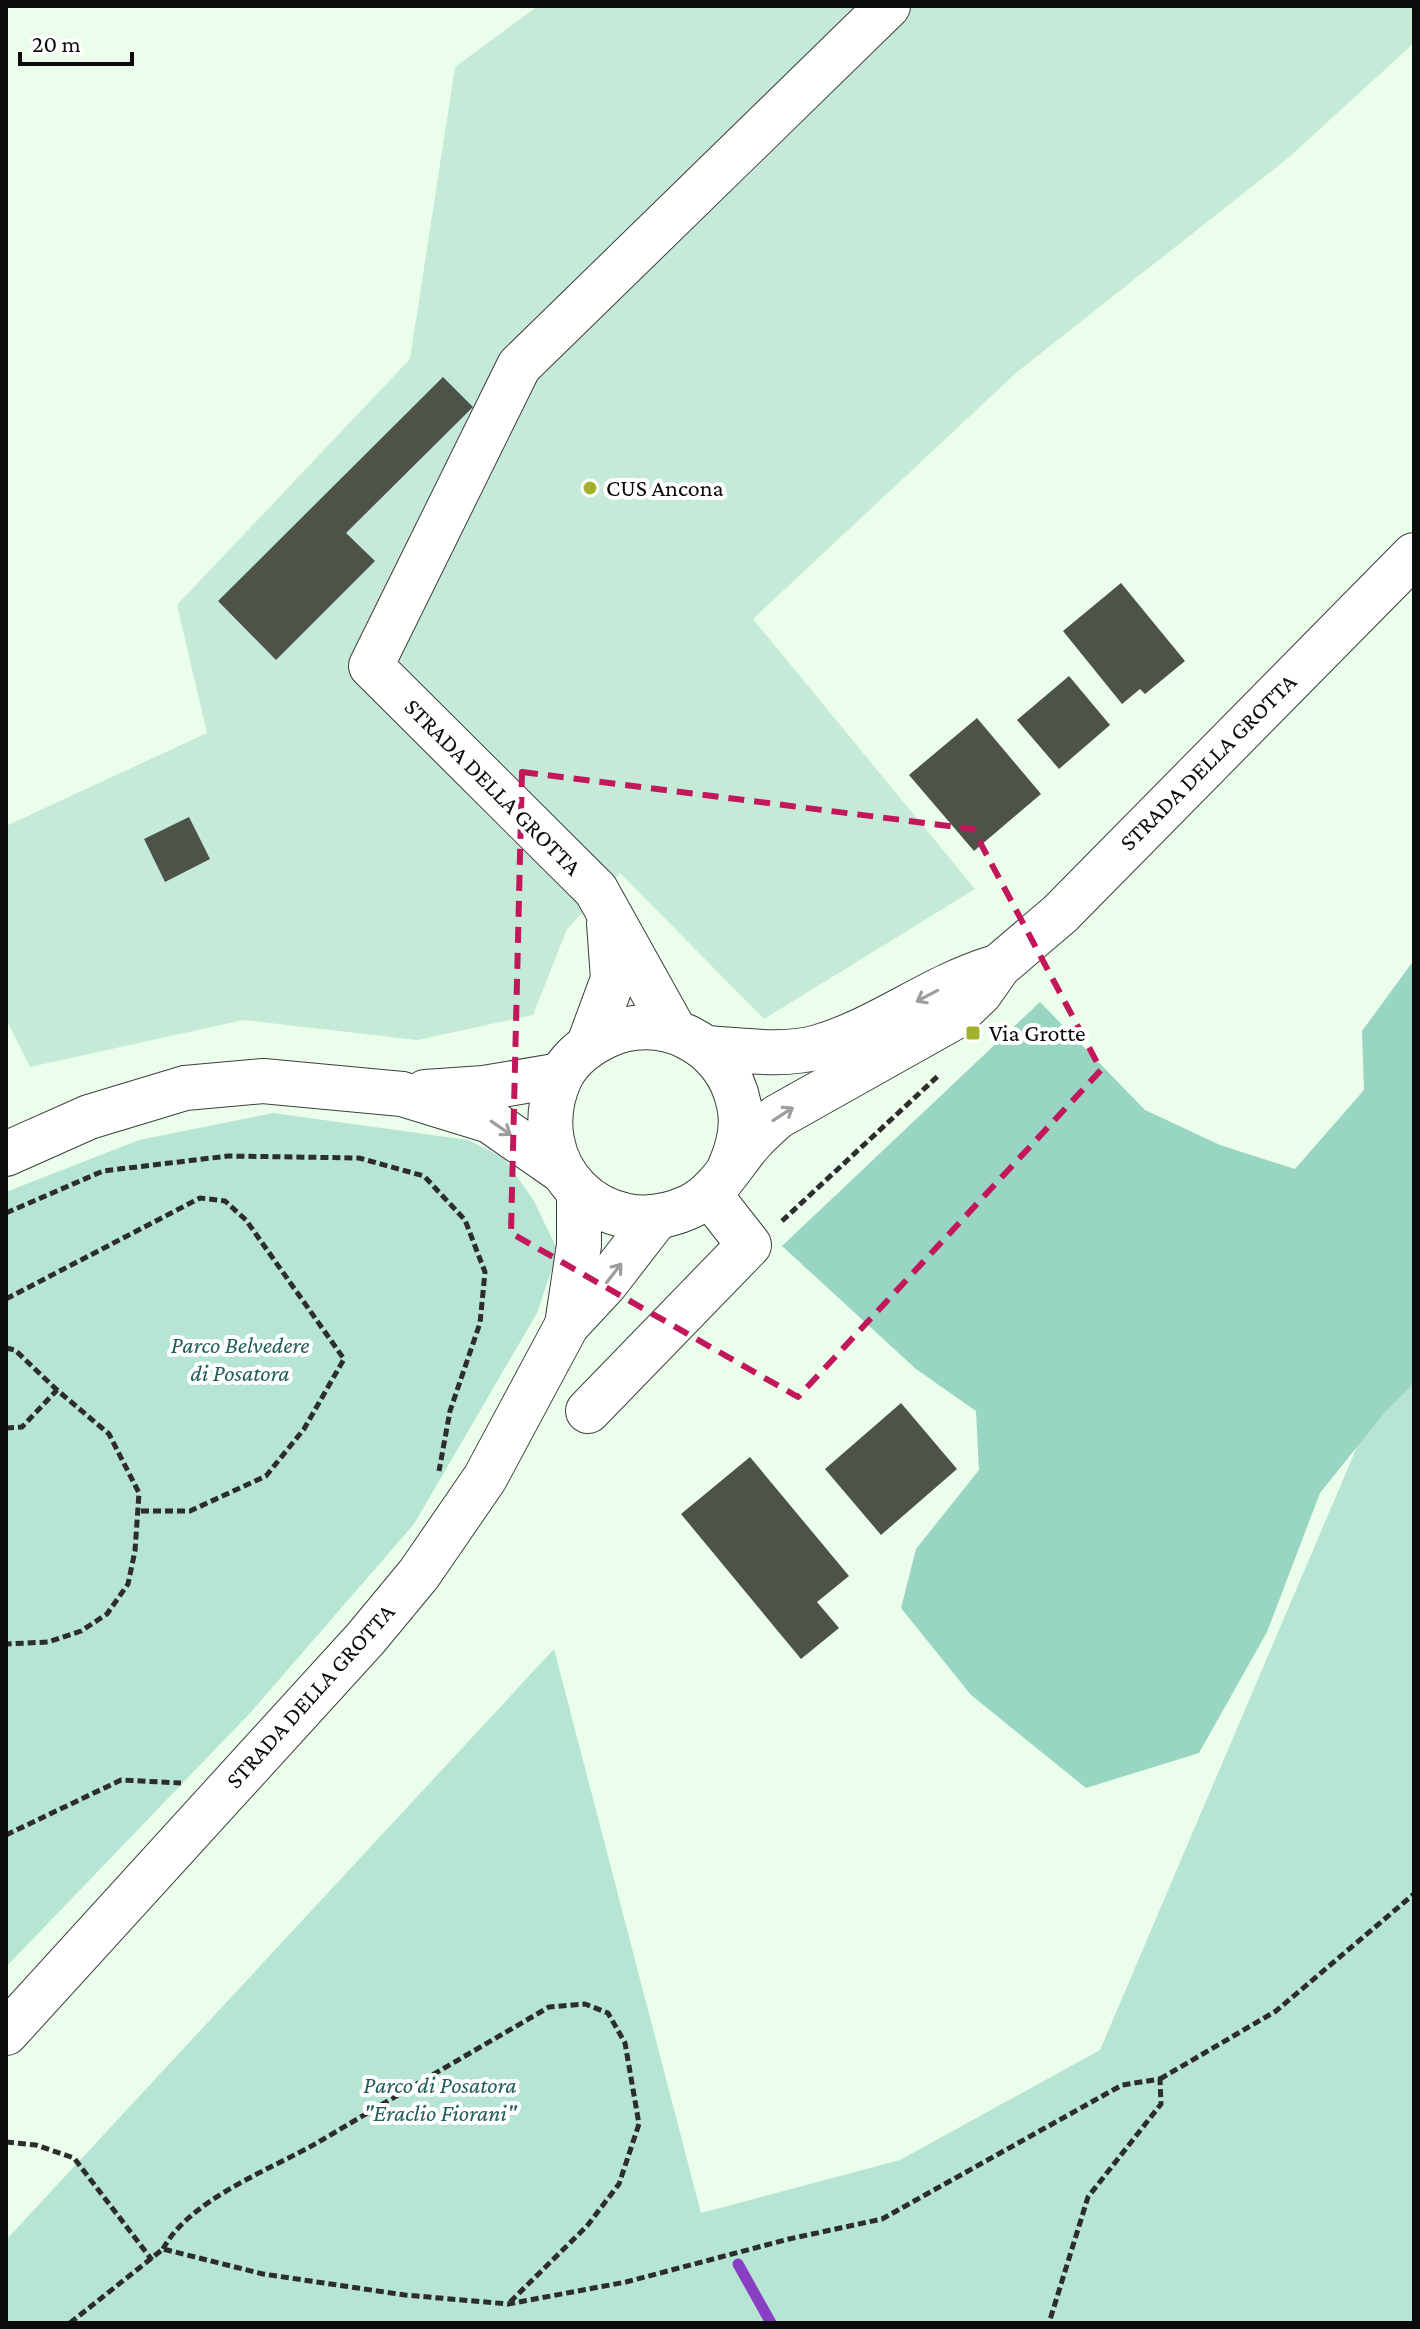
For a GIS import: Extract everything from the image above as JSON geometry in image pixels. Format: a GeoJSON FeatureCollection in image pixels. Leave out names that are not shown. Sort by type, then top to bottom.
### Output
{"type":"FeatureCollection","features":[{"type":"Feature","properties":{"kind":"street","name":"STRADA DELLA GROTTA"},"geometry":{"type":"LineString","coordinates":[[719,1181],[740,1137],[740,1105],[730,1077],[690,1039],[596,890],[371,666],[519,366],[888,6]]}},
{"type":"Feature","properties":{"kind":"street","name":"STRADA DELLA GROTTA"},"geometry":{"type":"LineString","coordinates":[[571,1182],[596,1205],[623,1216],[657,1217],[693,1206],[777,1117],[955,1017],[980,993],[999,966],[1060,914],[1414,555]]}},
{"type":"Feature","properties":{"kind":"street","name":"STRADA DELLA GROTTA"},"geometry":{"type":"LineString","coordinates":[[567,1325],[579,1245],[571,1182],[552,1145],[549,1127],[551,1105],[613,979],[608,913]]}},
{"type":"Feature","properties":{"kind":"street","name":"STRADA DELLA GROTTA"},"geometry":{"type":"LineString","coordinates":[[575,1059],[617,1031],[634,1027],[775,1052],[815,1048],[858,1032],[968,976],[999,966]]}},
{"type":"Feature","properties":{"kind":"street"},"geometry":{"type":"LineString","coordinates":[[6,1154],[89,1117],[185,1088],[263,1081],[402,1094],[484,1088],[575,1059]]}},
{"type":"Feature","properties":{"kind":"street"},"geometry":{"type":"LineString","coordinates":[[402,1094],[490,1121],[571,1182]]}},
{"type":"Feature","properties":{"kind":"street"},"geometry":{"type":"LineString","coordinates":[[588,1411],[749,1245],[719,1181]]}},
{"type":"Feature","properties":{"kind":"street","name":"STRADA DELLA GROTTA"},"geometry":{"type":"LineString","coordinates":[[6,2033],[366,1638],[419,1574],[485,1478],[567,1325],[606,1283],[657,1217]]}},
{"type":"Feature","properties":{"kind":"path"},"geometry":{"type":"LineString","coordinates":[[749,1245],[774,1228],[943,1071]]}},
{"type":"Feature","properties":{"kind":"path"},"geometry":{"type":"LineString","coordinates":[[6,1213],[103,1171],[228,1156],[359,1158],[424,1176],[465,1220],[485,1272],[480,1323],[450,1411],[436,1485]]}},
{"type":"Feature","properties":{"kind":"path"},"geometry":{"type":"LineString","coordinates":[[6,1299],[200,1198],[225,1201],[246,1220],[344,1359],[304,1429],[266,1476],[190,1511],[138,1511]]}},
{"type":"Feature","properties":{"kind":"path"},"geometry":{"type":"LineString","coordinates":[[6,1348],[15,1350],[109,1434],[139,1493],[135,1551],[128,1584],[107,1614],[81,1631],[48,1642],[6,1644]]}},
{"type":"Feature","properties":{"kind":"path"},"geometry":{"type":"LineString","coordinates":[[6,1428],[22,1427],[57,1390]]}},
{"type":"Feature","properties":{"kind":"path"},"geometry":{"type":"LineString","coordinates":[[6,1835],[121,1780],[230,1785]]}},
{"type":"Feature","properties":{"kind":"path"},"geometry":{"type":"LineString","coordinates":[[163,2249],[263,2274],[405,2295],[508,2304],[626,2282],[789,2239],[882,2219],[1122,2085],[1160,2079],[1276,2011],[1414,1894]]}},
{"type":"Feature","properties":{"kind":"path"},"geometry":{"type":"LineString","coordinates":[[70,2323],[152,2260],[163,2249],[170,2235],[212,2200],[298,2154],[549,2007],[585,2004],[608,2013],[625,2043],[639,2124],[619,2184],[587,2226],[508,2304]]}},
{"type":"Feature","properties":{"kind":"path"},"geometry":{"type":"LineString","coordinates":[[1049,2323],[1088,2197],[1161,2104],[1160,2079]]}},
{"type":"Feature","properties":{"kind":"path"},"geometry":{"type":"LineString","coordinates":[[6,2142],[36,2145],[74,2158],[152,2260]]}},
{"type":"Feature","properties":{"kind":"highlighted area"},"geometry":{"type":"Polygon","coordinates":[[[522,772],[973,829],[1101,1070],[798,1397],[511,1233],[522,772]]]}},
{"type":"Feature","properties":{"kind":"green space","name":"CUS Ancona"},"geometry":{"type":"Polygon","coordinates":[[[538,6],[1414,6],[1414,43],[1288,158],[1017,372],[753,619],[975,889],[764,1019],[620,873],[567,929],[533,1015],[417,1040],[243,1020],[30,1067],[6,1019],[6,826],[207,733],[177,605],[410,359],[455,67],[538,6]]]}},
{"type":"Feature","properties":{"kind":"green space","name":"Parco Belvedere di Posatora"},"geometry":{"type":"Polygon","coordinates":[[[273,1113],[468,1140],[504,1158],[534,1201],[558,1251],[537,1313],[414,1524],[251,1712],[6,1967],[6,1192],[139,1140],[273,1113]]]}},
{"type":"Feature","properties":{"kind":"green space","name":"Parco di Posatora \"Eraclio Fiorani\""},"geometry":{"type":"Polygon","coordinates":[[[1414,1313],[1414,2323],[6,2323],[6,2240],[554,1649],[701,2213],[900,2160],[1100,2050],[1414,1313]]]}},
{"type":"Feature","properties":{"kind":"shaded area"},"geometry":{"type":"Polygon","coordinates":[[[1414,960],[1414,1383],[1385,1412],[1320,1493],[1267,1632],[1199,1753],[1086,1788],[971,1695],[901,1608],[916,1549],[979,1470],[976,1411],[916,1369],[782,1246],[1040,1002],[1145,1110],[1220,1145],[1295,1169],[1364,1090],[1362,1031],[1414,960]]]}},
{"type":"Feature","properties":{"kind":"building"},"geometry":{"type":"Polygon","coordinates":[[[443,377],[473,407],[346,533],[375,561],[276,660],[218,601],[443,377]]]}},
{"type":"Feature","properties":{"kind":"building"},"geometry":{"type":"Polygon","coordinates":[[[1121,583],[1185,661],[1145,694],[1140,689],[1122,704],[1063,631],[1121,583]]]}},
{"type":"Feature","properties":{"kind":"building"},"geometry":{"type":"Polygon","coordinates":[[[1069,676],[1110,725],[1059,769],[1017,720],[1069,676]]]}},
{"type":"Feature","properties":{"kind":"building"},"geometry":{"type":"Polygon","coordinates":[[[977,718],[1041,794],[974,851],[909,775],[977,718]]]}},
{"type":"Feature","properties":{"kind":"building"},"geometry":{"type":"Polygon","coordinates":[[[189,817],[210,859],[165,882],[144,839],[189,817]]]}},
{"type":"Feature","properties":{"kind":"building"},"geometry":{"type":"Polygon","coordinates":[[[901,1403],[957,1469],[881,1535],[825,1469],[901,1403]]]}},
{"type":"Feature","properties":{"kind":"building"},"geometry":{"type":"Polygon","coordinates":[[[750,1457],[849,1576],[817,1602],[839,1628],[801,1659],[681,1514],[750,1457]]]}},
{"type":"Feature","properties":{"kind":"waterway"},"geometry":{"type":"LineString","coordinates":[[738,2264],[771,2323]]}},
{"type":"Feature","properties":{"kind":"place","name":"CUS Ancona"},"geometry":{"type":"Point","coordinates":[590,488]}},
{"type":"Feature","properties":{"kind":"place","name":"Via Grotte"},"geometry":{"type":"Point","coordinates":[973,1033]}}]}
